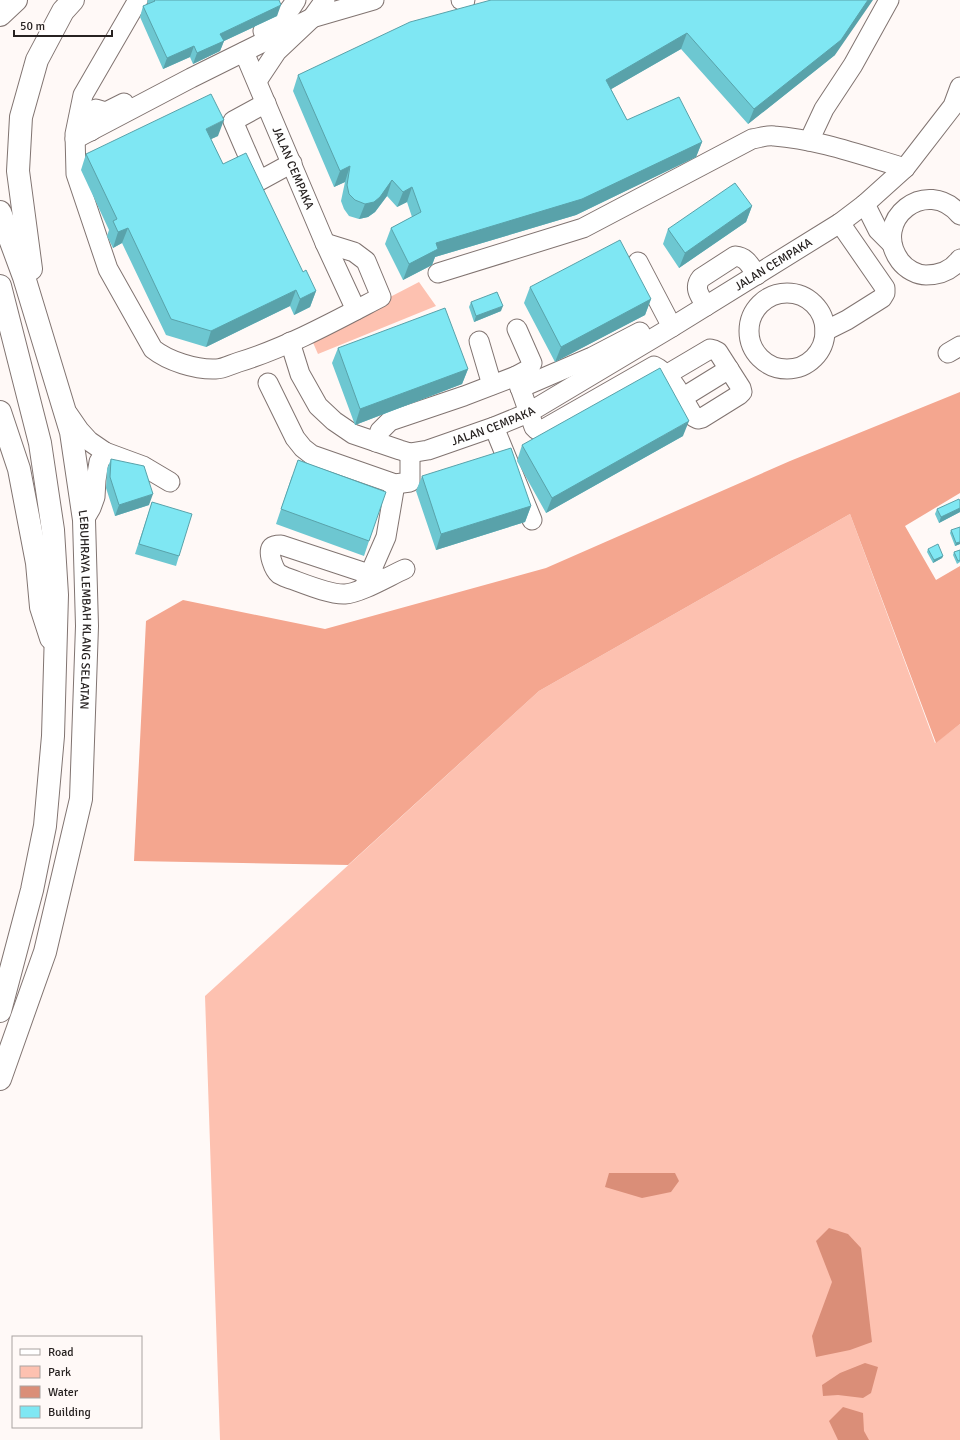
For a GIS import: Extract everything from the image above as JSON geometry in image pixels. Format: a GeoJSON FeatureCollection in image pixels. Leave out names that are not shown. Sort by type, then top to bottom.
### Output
{"type":"FeatureCollection","features":[{"type":"Feature","properties":{"kind":"highway"},"geometry":{"type":"LineString","coordinates":[[0,15],[16,0]]}},
{"type":"Feature","properties":{"kind":"highway"},"geometry":{"type":"LineString","coordinates":[[38,322],[18,171],[21,117],[37,60],[64,11],[73,0]]}},
{"type":"Feature","properties":{"kind":"highway","name":"LEBUHRAYA LEMBAH KLANG SELATAN"},"geometry":{"type":"LineString","coordinates":[[0,212],[24,278],[71,432],[84,520],[87,626],[81,799],[45,952],[0,1080]]}},
{"type":"Feature","properties":{"kind":"highway"},"geometry":{"type":"LineString","coordinates":[[0,286],[40,443],[53,530],[57,595],[53,736],[45,826],[32,890],[0,1011]]}},
{"type":"Feature","properties":{"kind":"highway"},"geometry":{"type":"LineString","coordinates":[[0,412],[19,469],[37,563],[41,607],[56,652]]}},
{"type":"Feature","properties":{"kind":"street"},"geometry":{"type":"LineString","coordinates":[[83,135],[83,95],[138,0]]}},
{"type":"Feature","properties":{"kind":"street"},"geometry":{"type":"LineString","coordinates":[[296,0],[289,13],[274,26],[106,112],[96,109],[88,114],[76,174],[108,269],[153,349],[188,366],[216,369],[256,357],[381,297],[366,261],[354,252],[325,242]]}},
{"type":"Feature","properties":{"kind":"street"},"geometry":{"type":"LineString","coordinates":[[257,81],[277,51],[312,18],[325,0]]}},
{"type":"Feature","properties":{"kind":"street"},"geometry":{"type":"LineString","coordinates":[[83,135],[191,78],[312,18],[374,0]]}},
{"type":"Feature","properties":{"kind":"street"},"geometry":{"type":"LineString","coordinates":[[809,142],[824,109],[853,65],[889,0]]}},
{"type":"Feature","properties":{"kind":"street","name":"JALAN CEMPAKA"},"geometry":{"type":"LineString","coordinates":[[244,52],[325,242],[356,310]]}},
{"type":"Feature","properties":{"kind":"street","name":"JALAN CEMPAKA"},"geometry":{"type":"LineString","coordinates":[[290,342],[300,374],[318,406],[334,421],[353,434],[410,453],[428,450],[494,427],[528,413],[610,364],[669,321],[706,306],[840,223],[865,204],[905,168],[953,106],[960,87]]}},
{"type":"Feature","properties":{"kind":"street"},"geometry":{"type":"LineString","coordinates":[[266,103],[233,121],[259,181],[292,163]]}},
{"type":"Feature","properties":{"kind":"street"},"geometry":{"type":"LineString","coordinates":[[438,274],[583,228],[752,139],[772,136],[809,142],[840,149],[905,168]]}},
{"type":"Feature","properties":{"kind":"street"},"geometry":{"type":"LineString","coordinates":[[960,215],[954,208],[943,201],[930,199],[916,201],[905,208],[896,218],[892,230],[892,244],[896,255],[902,265],[912,272],[924,275],[935,275],[947,271],[960,259]]}},
{"type":"Feature","properties":{"kind":"street"},"geometry":{"type":"LineString","coordinates":[[865,204],[878,230],[892,244]]}},
{"type":"Feature","properties":{"kind":"street"},"geometry":{"type":"LineString","coordinates":[[825,331],[847,320],[882,298],[885,293],[885,288],[840,223]]}},
{"type":"Feature","properties":{"kind":"street"},"geometry":{"type":"LineString","coordinates":[[706,306],[697,289],[697,283],[701,278],[735,256],[741,256],[746,260],[757,275]]}},
{"type":"Feature","properties":{"kind":"street"},"geometry":{"type":"LineString","coordinates":[[376,442],[380,431],[390,421],[492,385],[518,382],[592,357],[636,335],[669,321],[638,262]]}},
{"type":"Feature","properties":{"kind":"street"},"geometry":{"type":"LineString","coordinates":[[780,293],[794,293],[806,298],[816,306],[823,318],[825,331],[823,343],[818,354],[804,365],[798,368],[786,370],[775,368],[764,362],[755,354],[750,343],[748,331],[751,318],[757,306],[768,298],[780,293]]}},
{"type":"Feature","properties":{"kind":"street"},"geometry":{"type":"LineString","coordinates":[[517,329],[532,363],[518,382]]}},
{"type":"Feature","properties":{"kind":"street"},"geometry":{"type":"LineString","coordinates":[[479,341],[492,385]]}},
{"type":"Feature","properties":{"kind":"street"},"geometry":{"type":"LineString","coordinates":[[518,382],[528,413],[534,427],[537,430],[542,430],[654,366],[666,375],[694,417],[698,419],[702,418],[742,392],[741,388],[718,352],[714,350],[710,350],[666,375]]}},
{"type":"Feature","properties":{"kind":"street"},"geometry":{"type":"LineString","coordinates":[[610,364],[620,386]]}},
{"type":"Feature","properties":{"kind":"street"},"geometry":{"type":"LineString","coordinates":[[682,398],[729,369]]}},
{"type":"Feature","properties":{"kind":"street"},"geometry":{"type":"LineString","coordinates":[[268,384],[295,438],[302,448],[312,455],[410,481]]}},
{"type":"Feature","properties":{"kind":"street"},"geometry":{"type":"LineString","coordinates":[[63,406],[79,430],[89,441],[105,452],[144,466],[170,482]]}},
{"type":"Feature","properties":{"kind":"street"},"geometry":{"type":"LineString","coordinates":[[494,427],[497,453],[532,520]]}},
{"type":"Feature","properties":{"kind":"street"},"geometry":{"type":"LineString","coordinates":[[84,520],[95,497],[99,462],[105,452]]}},
{"type":"Feature","properties":{"kind":"street"},"geometry":{"type":"LineString","coordinates":[[405,569],[372,580],[386,537],[410,481],[410,453]]}},
{"type":"Feature","properties":{"kind":"green space"},"geometry":{"type":"Polygon","coordinates":[[[419,282],[436,306],[318,354],[311,338],[419,282]]]}},
{"type":"Feature","properties":{"kind":"green space"},"geometry":{"type":"Polygon","coordinates":[[[850,514],[935,743],[960,724],[960,1440],[220,1440],[205,996],[539,691],[850,514]]]}},
{"type":"Feature","properties":{"kind":"shaded area"},"geometry":{"type":"Polygon","coordinates":[[[960,392],[960,493],[905,526],[936,580],[960,566],[960,724],[936,743],[850,514],[539,691],[348,865],[134,861],[146,621],[183,600],[325,629],[546,568],[790,461],[960,392]]]}},
{"type":"Feature","properties":{"kind":"water"},"geometry":{"type":"Polygon","coordinates":[[[609,1173],[675,1173],[679,1181],[671,1192],[642,1198],[605,1187],[609,1173]]]}},
{"type":"Feature","properties":{"kind":"water"},"geometry":{"type":"Polygon","coordinates":[[[829,1228],[848,1234],[861,1248],[872,1342],[850,1350],[816,1357],[812,1336],[832,1282],[816,1241],[829,1228]]]}},
{"type":"Feature","properties":{"kind":"water"},"geometry":{"type":"Polygon","coordinates":[[[865,1363],[878,1367],[871,1393],[863,1398],[838,1395],[823,1396],[822,1385],[840,1373],[865,1363]]]}},
{"type":"Feature","properties":{"kind":"water"},"geometry":{"type":"Polygon","coordinates":[[[843,1407],[863,1413],[864,1431],[869,1440],[838,1440],[829,1421],[843,1407]]]}},
{"type":"Feature","properties":{"kind":"building"},"geometry":{"type":"Polygon","coordinates":[[[154,0],[279,0],[281,5],[220,34],[224,41],[197,53],[194,46],[167,58],[143,6],[155,1],[154,0]]]}},
{"type":"Feature","properties":{"kind":"building"},"geometry":{"type":"Polygon","coordinates":[[[491,0],[868,0],[841,40],[754,109],[687,33],[606,80],[627,120],[679,97],[702,142],[582,199],[436,243],[438,249],[409,264],[391,228],[421,212],[412,187],[403,192],[392,180],[380,197],[374,202],[365,204],[355,200],[349,194],[347,185],[350,166],[340,171],[298,75],[410,22],[491,0]]]}},
{"type":"Feature","properties":{"kind":"building"},"geometry":{"type":"Polygon","coordinates":[[[211,94],[224,120],[206,129],[223,164],[246,153],[303,272],[306,270],[316,291],[300,299],[296,290],[211,331],[171,319],[128,228],[118,232],[113,221],[117,219],[86,154],[211,94]]]}},
{"type":"Feature","properties":{"kind":"building"},"geometry":{"type":"Polygon","coordinates":[[[735,183],[752,206],[685,253],[668,229],[735,183]]]}},
{"type":"Feature","properties":{"kind":"building"},"geometry":{"type":"Polygon","coordinates":[[[620,240],[651,299],[561,347],[530,287],[620,240]]]}},
{"type":"Feature","properties":{"kind":"building"},"geometry":{"type":"Polygon","coordinates":[[[497,292],[503,306],[476,316],[471,302],[497,292]]]}},
{"type":"Feature","properties":{"kind":"building"},"geometry":{"type":"Polygon","coordinates":[[[445,308],[468,369],[360,409],[338,348],[445,308]]]}},
{"type":"Feature","properties":{"kind":"building"},"geometry":{"type":"Polygon","coordinates":[[[660,368],[689,421],[552,498],[522,445],[660,368]]]}},
{"type":"Feature","properties":{"kind":"building"},"geometry":{"type":"Polygon","coordinates":[[[511,448],[531,506],[441,534],[422,476],[511,448]]]}},
{"type":"Feature","properties":{"kind":"building"},"geometry":{"type":"Polygon","coordinates":[[[111,459],[144,466],[153,494],[119,505],[110,477],[111,459]]]}},
{"type":"Feature","properties":{"kind":"building"},"geometry":{"type":"Polygon","coordinates":[[[298,460],[386,492],[369,541],[281,509],[298,460]]]}},
{"type":"Feature","properties":{"kind":"building"},"geometry":{"type":"Polygon","coordinates":[[[959,499],[960,508],[941,517],[937,509],[959,499]]]}},
{"type":"Feature","properties":{"kind":"building"},"geometry":{"type":"Polygon","coordinates":[[[152,502],[192,514],[179,556],[139,544],[152,502]]]}},
{"type":"Feature","properties":{"kind":"building"},"geometry":{"type":"Polygon","coordinates":[[[960,527],[960,542],[956,543],[951,530],[960,527]]]}},
{"type":"Feature","properties":{"kind":"building"},"geometry":{"type":"Polygon","coordinates":[[[938,544],[943,556],[934,560],[928,549],[938,544]]]}},
{"type":"Feature","properties":{"kind":"building"},"geometry":{"type":"Polygon","coordinates":[[[960,550],[960,560],[958,561],[954,552],[960,550]]]}}]}
